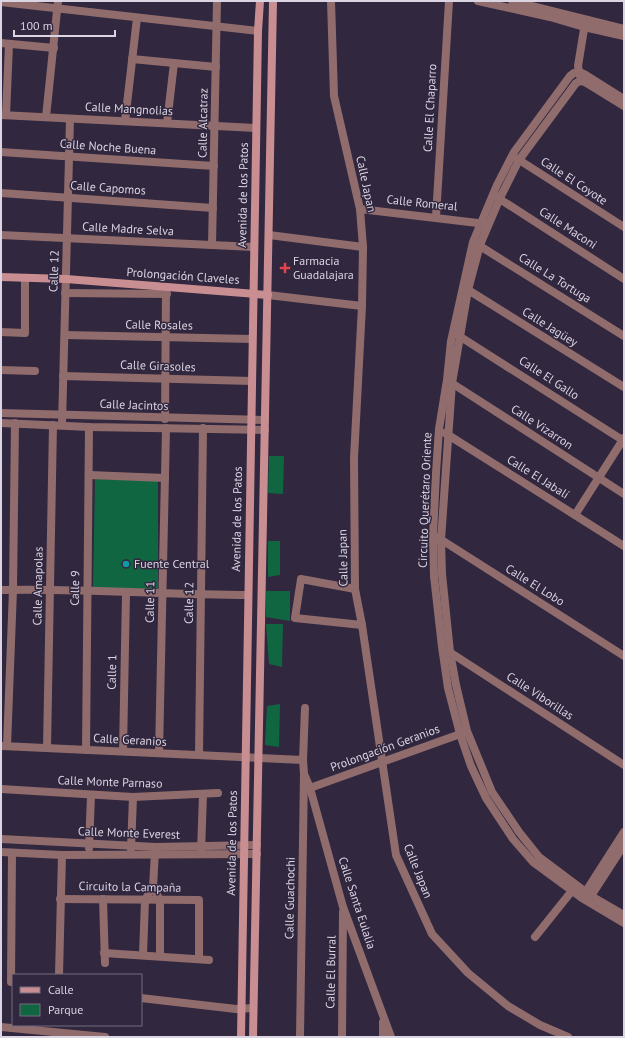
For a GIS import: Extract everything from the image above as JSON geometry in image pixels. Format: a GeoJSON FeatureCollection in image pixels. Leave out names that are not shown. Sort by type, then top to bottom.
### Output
{"type":"FeatureCollection","features":[{"type":"Feature","properties":{"kind":"street","name":"Calle Alcatraz"},"geometry":{"type":"LineString","coordinates":[[212,245],[217,1]]}},
{"type":"Feature","properties":{"kind":"street","name":"Avenida de los Patos"},"geometry":{"type":"LineString","coordinates":[[241,1037],[252,339],[258,31],[260,1]]}},
{"type":"Feature","properties":{"kind":"street","name":"Avenida de los Patos"},"geometry":{"type":"LineString","coordinates":[[253,1037],[273,1]]}},
{"type":"Feature","properties":{"kind":"street","name":"Calle Japan"},"geometry":{"type":"LineString","coordinates":[[331,1],[334,96],[360,209],[363,248],[362,306],[354,458],[355,588],[362,625],[396,855],[432,934],[468,973],[508,1006],[540,1025],[568,1037]]}},
{"type":"Feature","properties":{"kind":"street","name":"Calle El Chaparro"},"geometry":{"type":"LineString","coordinates":[[436,217],[449,1]]}},
{"type":"Feature","properties":{"kind":"street"},"geometry":{"type":"LineString","coordinates":[[478,1],[585,24],[624,29]]}},
{"type":"Feature","properties":{"kind":"street"},"geometry":{"type":"LineString","coordinates":[[512,1],[624,36]]}},
{"type":"Feature","properties":{"kind":"street"},"geometry":{"type":"LineString","coordinates":[[1,2],[58,5],[137,18],[258,31]]}},
{"type":"Feature","properties":{"kind":"street"},"geometry":{"type":"LineString","coordinates":[[46,118],[58,5]]}},
{"type":"Feature","properties":{"kind":"street"},"geometry":{"type":"LineString","coordinates":[[125,121],[137,18]]}},
{"type":"Feature","properties":{"kind":"street"},"geometry":{"type":"LineString","coordinates":[[585,24],[578,66],[580,81],[585,82],[624,106]]}},
{"type":"Feature","properties":{"kind":"street"},"geometry":{"type":"LineString","coordinates":[[3,115],[5,43],[54,48]]}},
{"type":"Feature","properties":{"kind":"street"},"geometry":{"type":"LineString","coordinates":[[132,58],[216,67]]}},
{"type":"Feature","properties":{"kind":"street"},"geometry":{"type":"LineString","coordinates":[[167,123],[174,63]]}},
{"type":"Feature","properties":{"kind":"street"},"geometry":{"type":"LineString","coordinates":[[579,72],[624,99]]}},
{"type":"Feature","properties":{"kind":"street","name":"Circuito Querétaro Oriente"},"geometry":{"type":"LineString","coordinates":[[579,72],[570,76],[516,158],[496,197],[477,244],[456,334],[450,382],[441,540],[442,574],[450,652],[464,732],[471,766],[486,798],[505,827],[533,862],[574,888],[624,923]]}},
{"type":"Feature","properties":{"kind":"street","name":"Circuito Querétaro Oriente"},"geometry":{"type":"LineString","coordinates":[[516,158],[576,83],[580,81]]}},
{"type":"Feature","properties":{"kind":"street","name":"Calle Mangnolias"},"geometry":{"type":"LineString","coordinates":[[3,115],[256,128]]}},
{"type":"Feature","properties":{"kind":"street","name":"Calle 12"},"geometry":{"type":"LineString","coordinates":[[62,425],[70,119]]}},
{"type":"Feature","properties":{"kind":"street","name":"Calle Noche Buena"},"geometry":{"type":"LineString","coordinates":[[1,152],[214,166]]}},
{"type":"Feature","properties":{"kind":"street","name":"Calle El Coyote"},"geometry":{"type":"LineString","coordinates":[[516,158],[624,227]]}},
{"type":"Feature","properties":{"kind":"street","name":"Calle Capomos"},"geometry":{"type":"LineString","coordinates":[[1,193],[213,208]]}},
{"type":"Feature","properties":{"kind":"street","name":"Calle Maconi"},"geometry":{"type":"LineString","coordinates":[[496,197],[624,279]]}},
{"type":"Feature","properties":{"kind":"street","name":"Calle Romeral"},"geometry":{"type":"LineString","coordinates":[[360,209],[485,223]]}},
{"type":"Feature","properties":{"kind":"street"},"geometry":{"type":"LineString","coordinates":[[255,216],[269,215]]}},
{"type":"Feature","properties":{"kind":"street","name":"Calle Madre Selva"},"geometry":{"type":"LineString","coordinates":[[1,235],[254,247]]}},
{"type":"Feature","properties":{"kind":"street"},"geometry":{"type":"LineString","coordinates":[[269,235],[363,248]]}},
{"type":"Feature","properties":{"kind":"street","name":"Calle La Tortuga"},"geometry":{"type":"LineString","coordinates":[[477,244],[624,336]]}},
{"type":"Feature","properties":{"kind":"street","name":"Prolongación Claveles"},"geometry":{"type":"LineString","coordinates":[[1,277],[25,279],[66,279],[167,290],[254,293],[362,306]]}},
{"type":"Feature","properties":{"kind":"street"},"geometry":{"type":"LineString","coordinates":[[1,332],[25,333],[25,279]]}},
{"type":"Feature","properties":{"kind":"street","name":"Calle Jagüey"},"geometry":{"type":"LineString","coordinates":[[466,288],[624,388]]}},
{"type":"Feature","properties":{"kind":"street"},"geometry":{"type":"LineString","coordinates":[[65,293],[167,290],[164,419]]}},
{"type":"Feature","properties":{"kind":"street","name":"Calle El Gallo"},"geometry":{"type":"LineString","coordinates":[[456,334],[623,440]]}},
{"type":"Feature","properties":{"kind":"street","name":"Calle Rosales"},"geometry":{"type":"LineString","coordinates":[[64,335],[252,339]]}},
{"type":"Feature","properties":{"kind":"street"},"geometry":{"type":"LineString","coordinates":[[1,370],[35,371]]}},
{"type":"Feature","properties":{"kind":"street","name":"Calle Girasoles"},"geometry":{"type":"LineString","coordinates":[[64,376],[252,381]]}},
{"type":"Feature","properties":{"kind":"street","name":"Circuito Querétaro Oriente"},"geometry":{"type":"LineString","coordinates":[[450,382],[439,429],[433,535],[434,576],[448,688],[464,732],[492,792],[512,822],[539,856],[574,888]]}},
{"type":"Feature","properties":{"kind":"street","name":"Calle Vizarron"},"geometry":{"type":"LineString","coordinates":[[450,382],[624,494]]}},
{"type":"Feature","properties":{"kind":"street","name":"Calle Jacintos"},"geometry":{"type":"LineString","coordinates":[[1,413],[62,414],[164,419],[265,420]]}},
{"type":"Feature","properties":{"kind":"street","name":"Calle Jacintos"},"geometry":{"type":"LineString","coordinates":[[1,423],[89,427],[265,430]]}},
{"type":"Feature","properties":{"kind":"street"},"geometry":{"type":"LineString","coordinates":[[4,746],[4,700],[13,590],[15,423]]}},
{"type":"Feature","properties":{"kind":"street","name":"Calle Amapolas"},"geometry":{"type":"LineString","coordinates":[[47,748],[53,425]]}},
{"type":"Feature","properties":{"kind":"street","name":"Calle 9"},"geometry":{"type":"LineString","coordinates":[[86,750],[89,427]]}},
{"type":"Feature","properties":{"kind":"street","name":"Calle 11"},"geometry":{"type":"LineString","coordinates":[[159,753],[166,428]]}},
{"type":"Feature","properties":{"kind":"street","name":"Calle 12"},"geometry":{"type":"LineString","coordinates":[[199,755],[203,428]]}},
{"type":"Feature","properties":{"kind":"street","name":"Calle El Jabalí"},"geometry":{"type":"LineString","coordinates":[[439,429],[624,546]]}},
{"type":"Feature","properties":{"kind":"street"},"geometry":{"type":"LineString","coordinates":[[575,515],[623,440]]}},
{"type":"Feature","properties":{"kind":"street"},"geometry":{"type":"LineString","coordinates":[[89,475],[166,478]]}},
{"type":"Feature","properties":{"kind":"street","name":"Calle El Lobo"},"geometry":{"type":"LineString","coordinates":[[433,535],[624,656]]}},
{"type":"Feature","properties":{"kind":"street"},"geometry":{"type":"LineString","coordinates":[[355,588],[301,579],[295,618],[362,625]]}},
{"type":"Feature","properties":{"kind":"street"},"geometry":{"type":"LineString","coordinates":[[1,590],[248,595]]}},
{"type":"Feature","properties":{"kind":"street","name":"Calle 1"},"geometry":{"type":"LineString","coordinates":[[123,751],[126,593]]}},
{"type":"Feature","properties":{"kind":"street","name":"Calle Viborillas"},"geometry":{"type":"LineString","coordinates":[[442,648],[624,765]]}},
{"type":"Feature","properties":{"kind":"street"},"geometry":{"type":"LineString","coordinates":[[258,757],[303,760],[305,708]]}},
{"type":"Feature","properties":{"kind":"street","name":"Prolongación Geranios"},"geometry":{"type":"LineString","coordinates":[[307,789],[464,732]]}},
{"type":"Feature","properties":{"kind":"street","name":"Calle Geranios"},"geometry":{"type":"LineString","coordinates":[[4,746],[258,757]]}},
{"type":"Feature","properties":{"kind":"street","name":"Calle Santa Eulalia"},"geometry":{"type":"LineString","coordinates":[[303,760],[307,789],[343,907],[391,1037]]}},
{"type":"Feature","properties":{"kind":"street","name":"Calle Monte Parnaso"},"geometry":{"type":"LineString","coordinates":[[1,789],[133,797],[218,793]]}},
{"type":"Feature","properties":{"kind":"street","name":"Calle Guachochi"},"geometry":{"type":"LineString","coordinates":[[300,1037],[307,789]]}},
{"type":"Feature","properties":{"kind":"street"},"geometry":{"type":"LineString","coordinates":[[201,851],[203,794]]}},
{"type":"Feature","properties":{"kind":"street"},"geometry":{"type":"LineString","coordinates":[[89,854],[91,795]]}},
{"type":"Feature","properties":{"kind":"street"},"geometry":{"type":"LineString","coordinates":[[131,850],[133,797]]}},
{"type":"Feature","properties":{"kind":"street"},"geometry":{"type":"LineString","coordinates":[[505,827],[512,822]]}},
{"type":"Feature","properties":{"kind":"street"},"geometry":{"type":"LineString","coordinates":[[587,897],[624,832]]}},
{"type":"Feature","properties":{"kind":"street","name":"Calle Monte Everest"},"geometry":{"type":"LineString","coordinates":[[1,839],[89,844],[131,850],[201,851],[257,854]]}},
{"type":"Feature","properties":{"kind":"street"},"geometry":{"type":"LineString","coordinates":[[40,842],[40,854]]}},
{"type":"Feature","properties":{"kind":"street","name":"Calle Monte Everest"},"geometry":{"type":"LineString","coordinates":[[201,851],[244,845],[257,845]]}},
{"type":"Feature","properties":{"kind":"street"},"geometry":{"type":"LineString","coordinates":[[587,897],[624,845]]}},
{"type":"Feature","properties":{"kind":"street","name":"Calle Monte Everest"},"geometry":{"type":"LineString","coordinates":[[1,852],[62,855],[131,850]]}},
{"type":"Feature","properties":{"kind":"street"},"geometry":{"type":"LineString","coordinates":[[143,955],[145,900],[153,888],[155,851]]}},
{"type":"Feature","properties":{"kind":"street"},"geometry":{"type":"LineString","coordinates":[[1,981],[12,982],[12,853]]}},
{"type":"Feature","properties":{"kind":"street"},"geometry":{"type":"LineString","coordinates":[[59,974],[62,855]]}},
{"type":"Feature","properties":{"kind":"street"},"geometry":{"type":"LineString","coordinates":[[153,888],[160,900],[160,956]]}},
{"type":"Feature","properties":{"kind":"street"},"geometry":{"type":"LineString","coordinates":[[535,936],[574,888]]}},
{"type":"Feature","properties":{"kind":"street","name":"Circuito Querétaro Oriente"},"geometry":{"type":"LineString","coordinates":[[587,897],[624,915]]}},
{"type":"Feature","properties":{"kind":"street","name":"Circuito la Campaña"},"geometry":{"type":"LineString","coordinates":[[60,898],[199,900],[199,959]]}},
{"type":"Feature","properties":{"kind":"street"},"geometry":{"type":"LineString","coordinates":[[103,899],[105,963]]}},
{"type":"Feature","properties":{"kind":"street","name":"Calle El Burral"},"geometry":{"type":"LineString","coordinates":[[342,1037],[343,907]]}},
{"type":"Feature","properties":{"kind":"street"},"geometry":{"type":"LineString","coordinates":[[104,953],[209,960]]}},
{"type":"Feature","properties":{"kind":"street"},"geometry":{"type":"LineString","coordinates":[[142,998],[253,1008]]}},
{"type":"Feature","properties":{"kind":"street"},"geometry":{"type":"LineString","coordinates":[[383,1037],[384,1018]]}},
{"type":"Feature","properties":{"kind":"street"},"geometry":{"type":"LineString","coordinates":[[1,1027],[33,1034],[105,1037]]}},
{"type":"Feature","properties":{"kind":"green space"},"geometry":{"type":"Polygon","coordinates":[[[269,456],[284,456],[283,494],[268,493],[269,456]]]}},
{"type":"Feature","properties":{"kind":"green space"},"geometry":{"type":"Polygon","coordinates":[[[95,479],[158,481],[158,589],[93,588],[95,479]]]}},
{"type":"Feature","properties":{"kind":"green space"},"geometry":{"type":"Polygon","coordinates":[[[268,541],[280,541],[280,575],[268,577],[268,541]]]}},
{"type":"Feature","properties":{"kind":"green space"},"geometry":{"type":"Polygon","coordinates":[[[266,591],[290,591],[290,621],[266,617],[266,591]]]}},
{"type":"Feature","properties":{"kind":"green space"},"geometry":{"type":"Polygon","coordinates":[[[266,624],[283,624],[282,667],[269,664],[266,624]]]}},
{"type":"Feature","properties":{"kind":"green space"},"geometry":{"type":"Polygon","coordinates":[[[280,704],[279,747],[265,745],[267,706],[280,704]]]}},
{"type":"Feature","properties":{"kind":"place","name":"Farmacia Guadalajara"},"geometry":{"type":"Point","coordinates":[285,268]}},
{"type":"Feature","properties":{"kind":"place","name":"Fuente Central"},"geometry":{"type":"Point","coordinates":[126,564]}}]}
